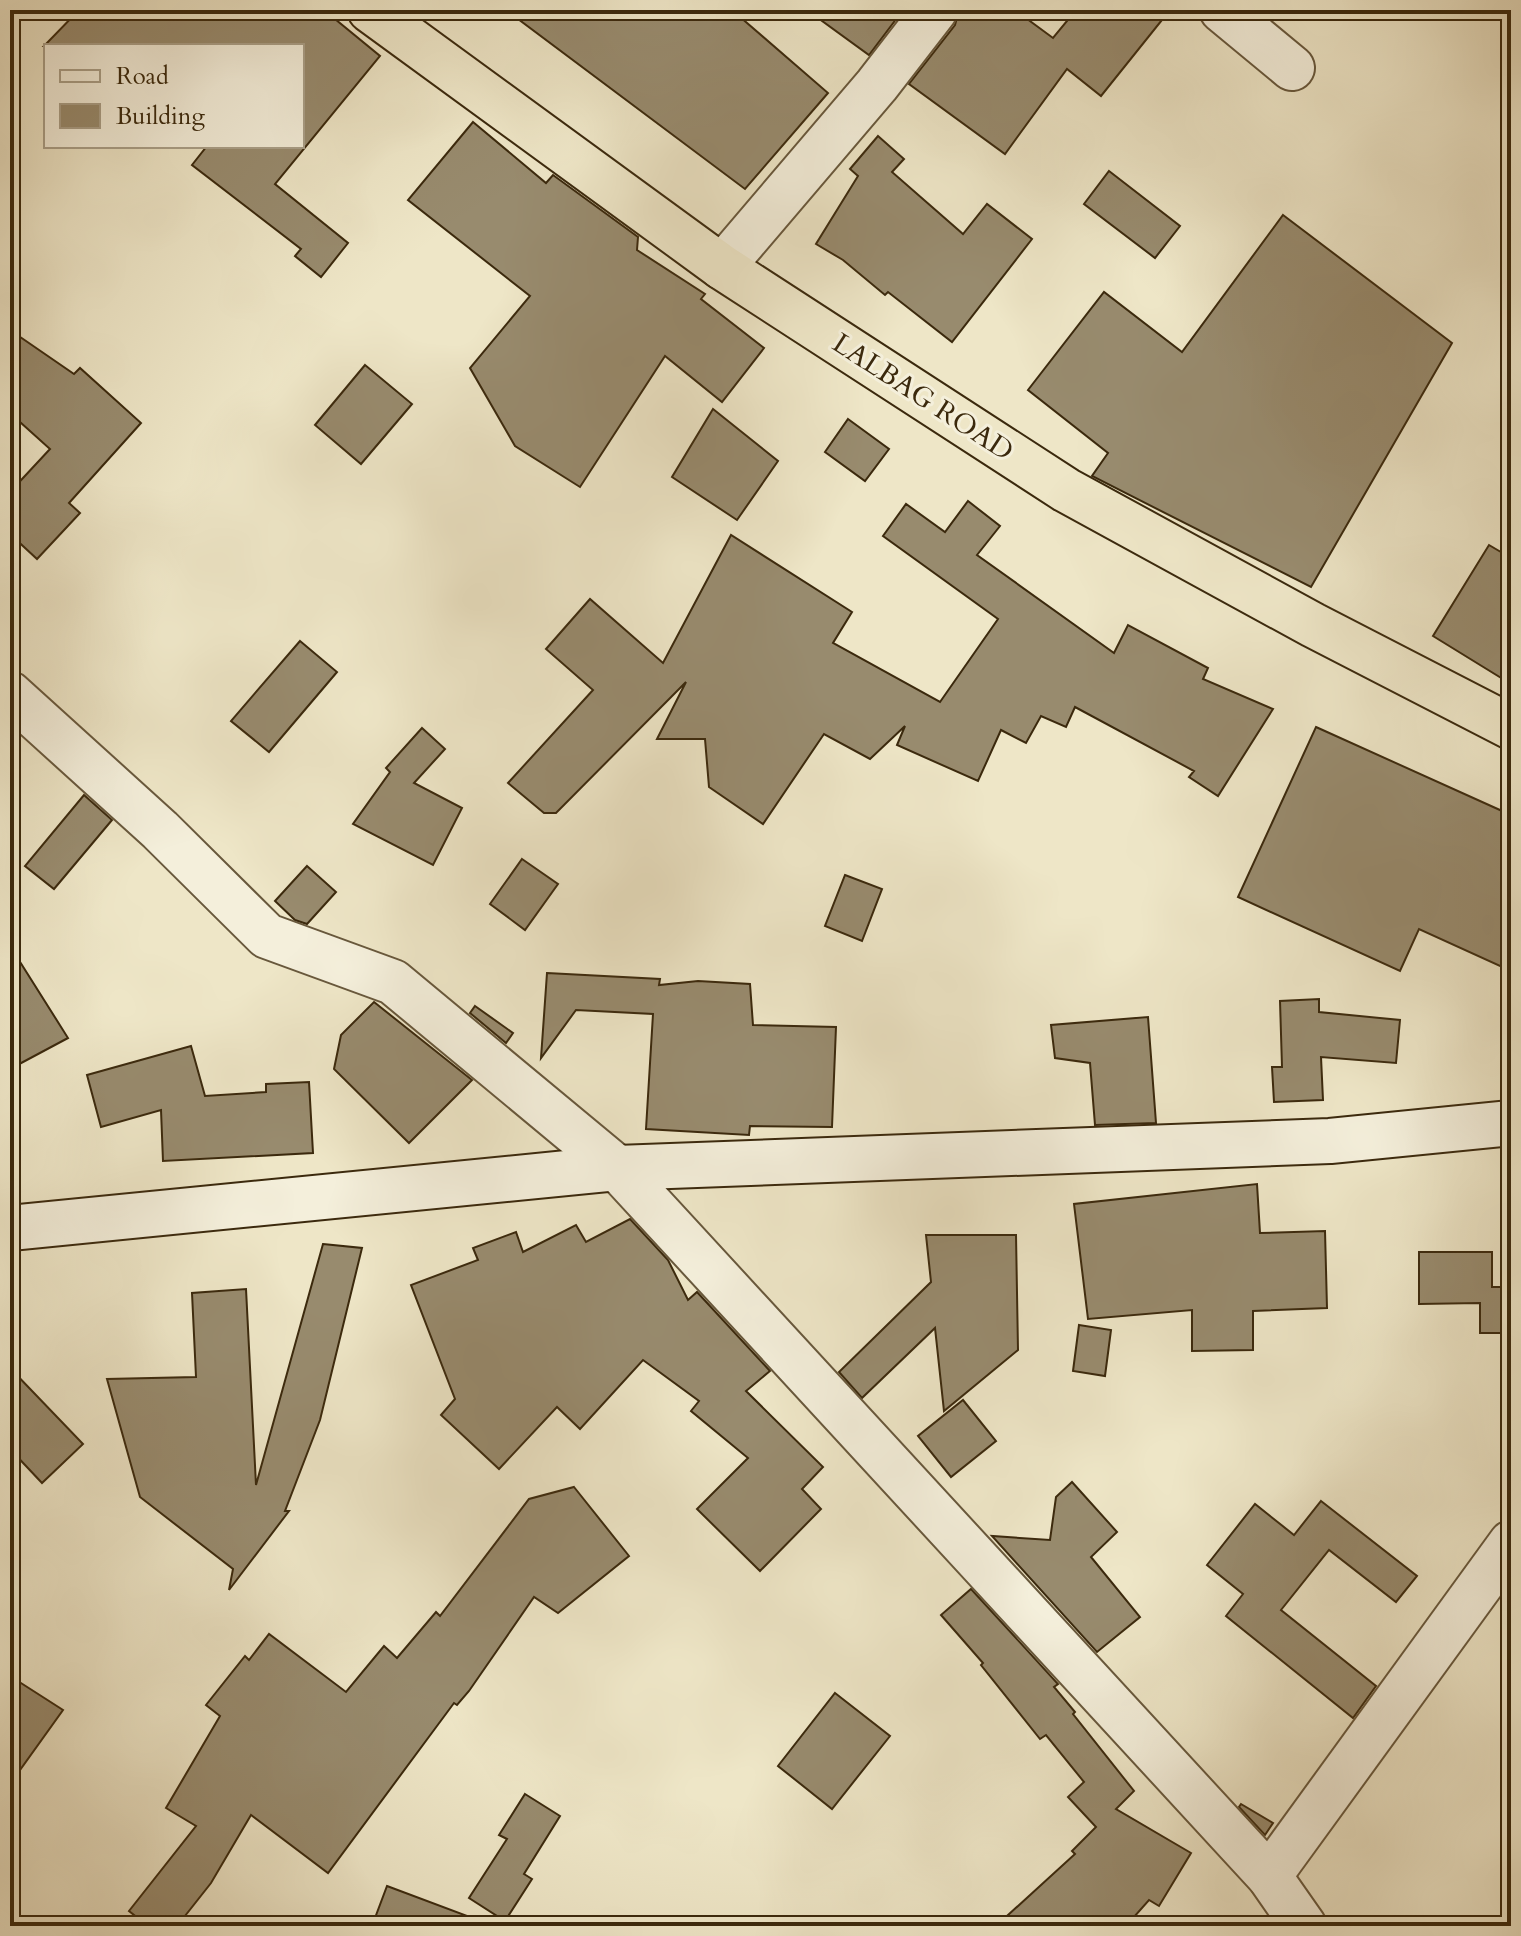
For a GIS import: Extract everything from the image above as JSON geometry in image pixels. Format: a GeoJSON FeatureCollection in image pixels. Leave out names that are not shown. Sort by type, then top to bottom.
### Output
{"type":"FeatureCollection","features":[{"type":"Feature","properties":{"kind":"highway","name":"LALBAG ROAD"},"geometry":{"type":"LineString","coordinates":[[370,10],[722,267],[1066,490],[1313,625],[1511,727]]}},
{"type":"Feature","properties":{"kind":"street"},"geometry":{"type":"LineString","coordinates":[[722,267],[877,85],[935,10]]}},
{"type":"Feature","properties":{"kind":"street"},"geometry":{"type":"LineString","coordinates":[[1222,10],[1292,68]]}},
{"type":"Feature","properties":{"kind":"street"},"geometry":{"type":"LineString","coordinates":[[10,694],[160,830],[267,936],[393,982],[617,1168],[1269,1876],[1304,1926]]}},
{"type":"Feature","properties":{"kind":"street"},"geometry":{"type":"LineString","coordinates":[[10,1228],[617,1168],[1330,1141],[1511,1123]]}},
{"type":"Feature","properties":{"kind":"street"},"geometry":{"type":"LineString","coordinates":[[1269,1876],[1511,1543]]}},
{"type":"Feature","properties":{"kind":"building"},"geometry":{"type":"Polygon","coordinates":[[[79,10],[324,10],[380,56],[275,184],[348,243],[321,277],[295,256],[301,249],[192,165],[205,148],[304,148],[304,44],[46,44],[79,10]]]}},
{"type":"Feature","properties":{"kind":"building"},"geometry":{"type":"Polygon","coordinates":[[[506,10],[732,10],[828,93],[745,189],[506,10]]]}},
{"type":"Feature","properties":{"kind":"building"},"geometry":{"type":"Polygon","coordinates":[[[807,10],[903,10],[869,55],[807,10]]]}},
{"type":"Feature","properties":{"kind":"building"},"geometry":{"type":"Polygon","coordinates":[[[959,10],[1015,10],[1053,38],[1076,10],[1170,10],[1101,96],[1067,69],[1005,154],[909,84],[955,25],[959,10]]]}},
{"type":"Feature","properties":{"kind":"building"},"geometry":{"type":"Polygon","coordinates":[[[473,122],[546,183],[553,175],[638,237],[637,250],[705,294],[701,299],[764,348],[722,402],[665,356],[580,487],[515,446],[470,368],[530,296],[408,200],[473,122]]]}},
{"type":"Feature","properties":{"kind":"building"},"geometry":{"type":"Polygon","coordinates":[[[878,136],[904,159],[892,172],[963,234],[987,204],[1032,239],[952,342],[888,292],[885,295],[843,260],[816,244],[858,176],[850,169],[878,136]]]}},
{"type":"Feature","properties":{"kind":"building"},"geometry":{"type":"Polygon","coordinates":[[[1109,171],[1180,226],[1155,258],[1084,204],[1109,171]]]}},
{"type":"Feature","properties":{"kind":"building"},"geometry":{"type":"Polygon","coordinates":[[[1283,215],[1452,343],[1311,587],[1092,476],[1108,453],[1028,390],[1104,292],[1182,352],[1283,215]]]}},
{"type":"Feature","properties":{"kind":"building"},"geometry":{"type":"Polygon","coordinates":[[[10,330],[74,374],[80,368],[141,423],[69,503],[80,513],[37,559],[10,534],[10,492],[50,449],[10,413],[10,330]]]}},
{"type":"Feature","properties":{"kind":"building"},"geometry":{"type":"Polygon","coordinates":[[[365,365],[412,404],[361,464],[315,425],[365,365]]]}},
{"type":"Feature","properties":{"kind":"building"},"geometry":{"type":"Polygon","coordinates":[[[713,409],[778,461],[737,520],[672,477],[713,409]]]}},
{"type":"Feature","properties":{"kind":"building"},"geometry":{"type":"Polygon","coordinates":[[[848,419],[889,449],[865,481],[825,452],[848,419]]]}},
{"type":"Feature","properties":{"kind":"building"},"geometry":{"type":"Polygon","coordinates":[[[968,501],[1000,526],[977,555],[1114,653],[1128,625],[1208,668],[1203,679],[1273,709],[1218,796],[1189,777],[1194,771],[1075,707],[1066,727],[1041,716],[1026,743],[1001,730],[978,781],[897,745],[905,726],[870,759],[824,734],[763,824],[709,787],[705,739],[657,739],[686,682],[556,813],[544,813],[508,783],[593,690],[546,649],[590,599],[663,663],[731,535],[852,612],[833,643],[940,702],[998,619],[883,536],[906,504],[945,532],[968,501]]]}},
{"type":"Feature","properties":{"kind":"building"},"geometry":{"type":"Polygon","coordinates":[[[1489,545],[1511,558],[1511,684],[1433,636],[1489,545]]]}},
{"type":"Feature","properties":{"kind":"building"},"geometry":{"type":"Polygon","coordinates":[[[300,641],[337,672],[269,752],[231,721],[300,641]]]}},
{"type":"Feature","properties":{"kind":"building"},"geometry":{"type":"Polygon","coordinates":[[[1316,727],[1511,815],[1511,971],[1419,929],[1400,971],[1238,897],[1316,727]]]}},
{"type":"Feature","properties":{"kind":"building"},"geometry":{"type":"Polygon","coordinates":[[[422,728],[445,749],[414,783],[462,808],[433,865],[353,824],[390,772],[386,768],[422,728]]]}},
{"type":"Feature","properties":{"kind":"building"},"geometry":{"type":"Polygon","coordinates":[[[84,795],[112,820],[54,889],[25,866],[84,795]]]}},
{"type":"Feature","properties":{"kind":"building"},"geometry":{"type":"Polygon","coordinates":[[[522,859],[558,884],[525,930],[490,904],[522,859]]]}},
{"type":"Feature","properties":{"kind":"building"},"geometry":{"type":"Polygon","coordinates":[[[307,866],[336,892],[307,924],[295,920],[275,901],[307,866]]]}},
{"type":"Feature","properties":{"kind":"building"},"geometry":{"type":"Polygon","coordinates":[[[845,875],[882,889],[862,941],[825,926],[845,875]]]}},
{"type":"Feature","properties":{"kind":"building"},"geometry":{"type":"Polygon","coordinates":[[[10,946],[68,1038],[10,1069],[10,946]]]}},
{"type":"Feature","properties":{"kind":"building"},"geometry":{"type":"Polygon","coordinates":[[[547,973],[660,979],[659,985],[698,981],[750,984],[753,1025],[836,1027],[832,1127],[750,1126],[749,1135],[646,1129],[653,1014],[576,1010],[541,1058],[547,973]]]}},
{"type":"Feature","properties":{"kind":"building"},"geometry":{"type":"Polygon","coordinates":[[[1319,999],[1319,1012],[1400,1020],[1396,1063],[1321,1057],[1323,1100],[1274,1102],[1272,1067],[1282,1067],[1280,1001],[1319,999]]]}},
{"type":"Feature","properties":{"kind":"building"},"geometry":{"type":"Polygon","coordinates":[[[374,1002],[472,1080],[409,1143],[334,1069],[341,1035],[374,1002]]]}},
{"type":"Feature","properties":{"kind":"building"},"geometry":{"type":"Polygon","coordinates":[[[475,1006],[513,1033],[506,1043],[470,1013],[475,1006]]]}},
{"type":"Feature","properties":{"kind":"building"},"geometry":{"type":"Polygon","coordinates":[[[1148,1017],[1156,1123],[1095,1125],[1090,1063],[1055,1058],[1051,1025],[1148,1017]]]}},
{"type":"Feature","properties":{"kind":"building"},"geometry":{"type":"Polygon","coordinates":[[[191,1046],[205,1096],[266,1092],[266,1084],[309,1082],[313,1153],[163,1161],[161,1110],[101,1127],[87,1075],[191,1046]]]}},
{"type":"Feature","properties":{"kind":"building"},"geometry":{"type":"Polygon","coordinates":[[[1257,1184],[1260,1233],[1325,1231],[1327,1308],[1253,1311],[1253,1350],[1192,1351],[1192,1310],[1088,1319],[1074,1204],[1257,1184]]]}},
{"type":"Feature","properties":{"kind":"building"},"geometry":{"type":"Polygon","coordinates":[[[630,1219],[668,1260],[688,1300],[697,1292],[770,1371],[746,1391],[823,1467],[802,1489],[821,1509],[760,1571],[697,1509],[748,1458],[691,1411],[699,1401],[643,1360],[580,1429],[557,1407],[499,1469],[441,1415],[455,1399],[411,1285],[478,1260],[473,1248],[516,1232],[523,1252],[576,1225],[586,1242],[630,1219]]]}},
{"type":"Feature","properties":{"kind":"building"},"geometry":{"type":"Polygon","coordinates":[[[926,1235],[1016,1235],[1018,1350],[944,1411],[935,1328],[862,1398],[839,1372],[931,1282],[926,1235]]]}},
{"type":"Feature","properties":{"kind":"building"},"geometry":{"type":"Polygon","coordinates":[[[323,1244],[362,1248],[320,1420],[285,1511],[289,1511],[229,1590],[233,1569],[140,1497],[107,1379],[196,1377],[192,1293],[246,1289],[256,1485],[323,1244]]]}},
{"type":"Feature","properties":{"kind":"building"},"geometry":{"type":"Polygon","coordinates":[[[1419,1252],[1492,1252],[1492,1287],[1511,1287],[1511,1333],[1480,1333],[1480,1303],[1419,1304],[1419,1252]]]}},
{"type":"Feature","properties":{"kind":"building"},"geometry":{"type":"Polygon","coordinates":[[[1079,1325],[1111,1330],[1105,1376],[1073,1371],[1079,1325]]]}},
{"type":"Feature","properties":{"kind":"building"},"geometry":{"type":"Polygon","coordinates":[[[10,1368],[83,1444],[42,1483],[10,1449],[10,1368]]]}},
{"type":"Feature","properties":{"kind":"building"},"geometry":{"type":"Polygon","coordinates":[[[963,1400],[996,1441],[951,1477],[918,1436],[963,1400]]]}},
{"type":"Feature","properties":{"kind":"building"},"geometry":{"type":"Polygon","coordinates":[[[1072,1482],[1117,1532],[1091,1557],[1140,1617],[1097,1652],[992,1536],[1050,1540],[1056,1497],[1072,1482]]]}},
{"type":"Feature","properties":{"kind":"building"},"geometry":{"type":"Polygon","coordinates":[[[574,1487],[629,1556],[558,1613],[534,1597],[469,1691],[457,1705],[454,1703],[328,1873],[251,1815],[211,1883],[177,1926],[148,1926],[129,1911],[196,1826],[166,1808],[220,1716],[206,1705],[245,1656],[249,1660],[269,1634],[346,1692],[384,1646],[397,1658],[436,1612],[440,1616],[529,1499],[574,1487]]]}},
{"type":"Feature","properties":{"kind":"building"},"geometry":{"type":"Polygon","coordinates":[[[1321,1501],[1417,1576],[1396,1602],[1329,1550],[1281,1610],[1376,1686],[1353,1718],[1226,1616],[1243,1594],[1207,1565],[1255,1504],[1294,1535],[1321,1501]]]}},
{"type":"Feature","properties":{"kind":"building"},"geometry":{"type":"Polygon","coordinates":[[[971,1589],[1058,1684],[1054,1687],[1075,1712],[1073,1714],[1134,1791],[1116,1809],[1191,1853],[1159,1906],[1149,1900],[1126,1926],[996,1926],[1075,1854],[1072,1851],[1096,1827],[1068,1797],[1084,1782],[1046,1735],[1040,1739],[981,1665],[983,1663],[941,1615],[971,1589]]]}},
{"type":"Feature","properties":{"kind":"building"},"geometry":{"type":"Polygon","coordinates":[[[10,1676],[63,1710],[10,1784],[10,1676]]]}},
{"type":"Feature","properties":{"kind":"building"},"geometry":{"type":"Polygon","coordinates":[[[835,1693],[890,1736],[832,1809],[778,1766],[835,1693]]]}},
{"type":"Feature","properties":{"kind":"building"},"geometry":{"type":"Polygon","coordinates":[[[525,1794],[560,1816],[524,1874],[532,1879],[505,1921],[469,1898],[507,1839],[499,1835],[525,1794]]]}},
{"type":"Feature","properties":{"kind":"building"},"geometry":{"type":"Polygon","coordinates":[[[1241,1804],[1273,1823],[1265,1835],[1239,1807],[1241,1804]]]}},
{"type":"Feature","properties":{"kind":"building"},"geometry":{"type":"Polygon","coordinates":[[[387,1886],[486,1923],[485,1926],[372,1926],[387,1886]]]}}]}
